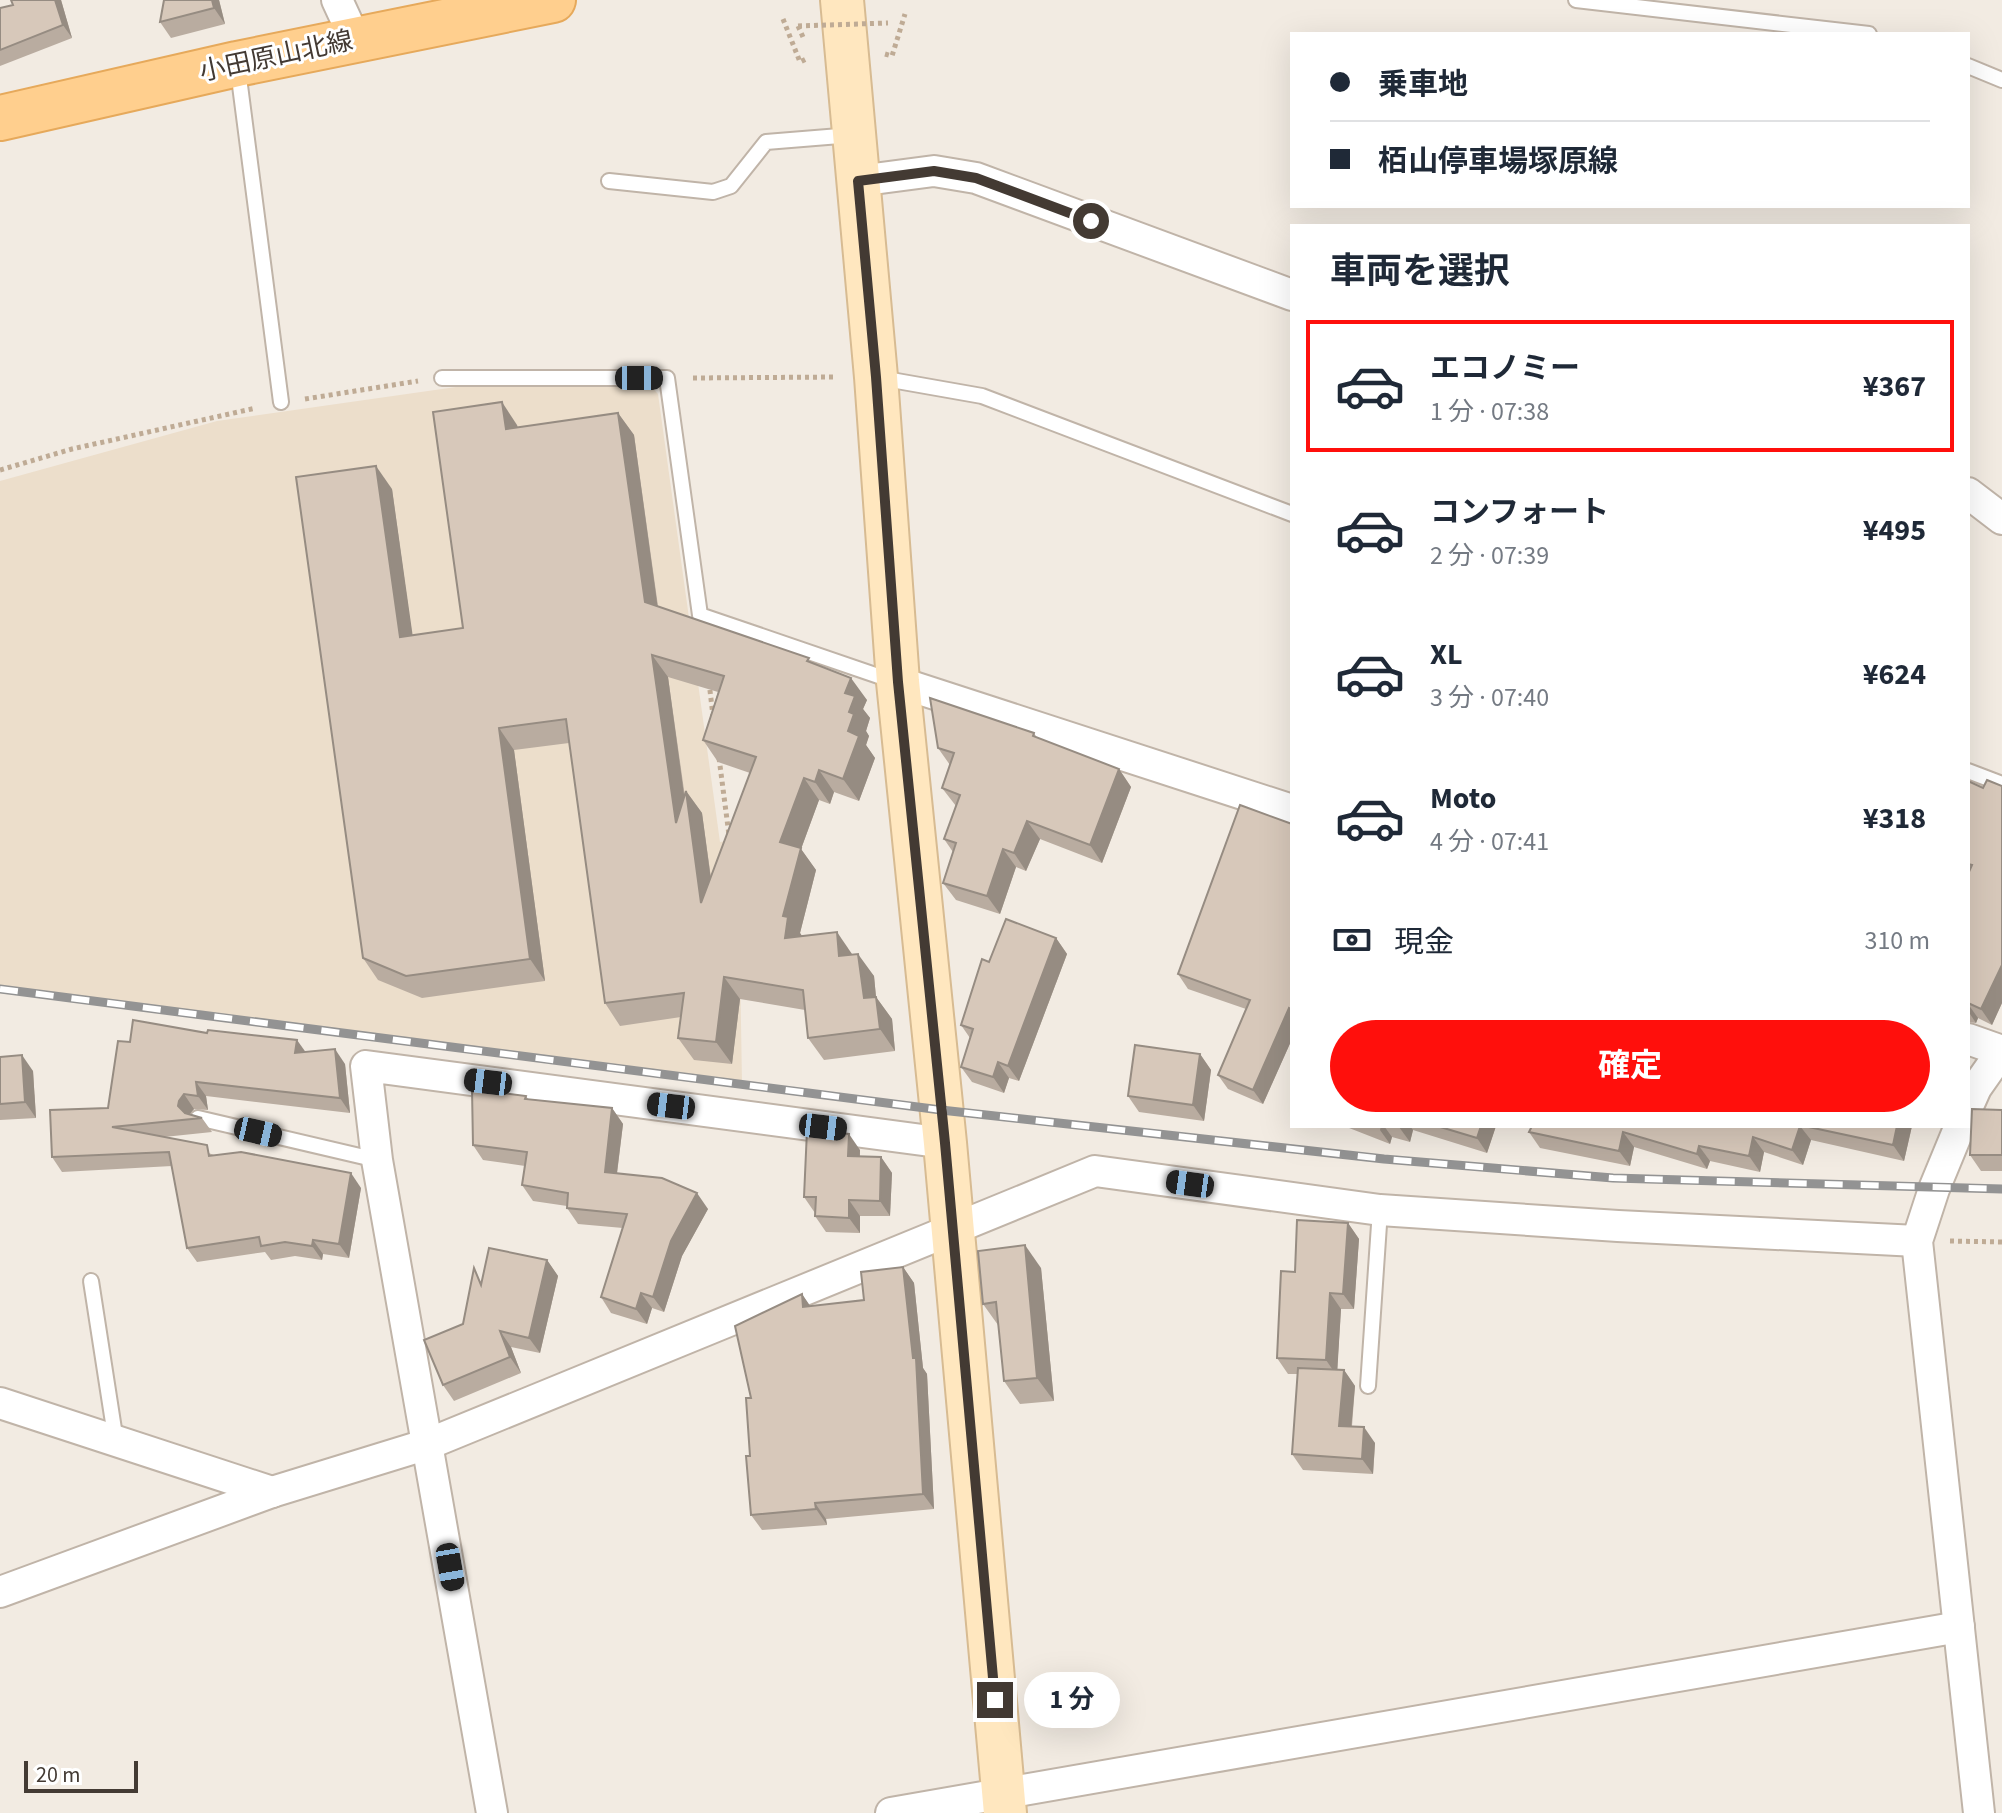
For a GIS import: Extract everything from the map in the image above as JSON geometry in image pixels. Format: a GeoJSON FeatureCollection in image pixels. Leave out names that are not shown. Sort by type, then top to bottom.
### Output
{"type":"FeatureCollection","features":[{"type":"Feature","properties":{"kind":"main road","name":"小田原山北線"},"geometry":{"type":"LineString","coordinates":[[0,118],[237,64],[553,0]]}},
{"type":"Feature","properties":{"kind":"main road"},"geometry":{"type":"LineString","coordinates":[[842,0],[876,377],[898,682],[945,1143],[1004,1804]]}},
{"type":"Feature","properties":{"kind":"street"},"geometry":{"type":"LineString","coordinates":[[337,0],[355,39]]}},
{"type":"Feature","properties":{"kind":"street"},"geometry":{"type":"LineString","coordinates":[[858,181],[934,171],[976,178],[1290,294]]}},
{"type":"Feature","properties":{"kind":"street"},"geometry":{"type":"LineString","coordinates":[[1970,495],[2002,519]]}},
{"type":"Feature","properties":{"kind":"street"},"geometry":{"type":"LineString","coordinates":[[898,682],[1290,809]]}},
{"type":"Feature","properties":{"kind":"street"},"geometry":{"type":"LineString","coordinates":[[1970,1040],[2002,1051],[1982,1094]]}},
{"type":"Feature","properties":{"kind":"street"},"geometry":{"type":"LineString","coordinates":[[492,1813],[377,1160],[366,1066],[945,1143]]}},
{"type":"Feature","properties":{"kind":"street"},"geometry":{"type":"LineString","coordinates":[[1959,1128],[1917,1241],[1979,1813]]}},
{"type":"Feature","properties":{"kind":"street"},"geometry":{"type":"LineString","coordinates":[[0,1592],[272,1492],[428,1444],[1095,1171],[1380,1210],[1917,1241]]}},
{"type":"Feature","properties":{"kind":"street"},"geometry":{"type":"LineString","coordinates":[[0,1403],[272,1492]]}},
{"type":"Feature","properties":{"kind":"street"},"geometry":{"type":"LineString","coordinates":[[891,1813],[1004,1804],[1959,1627]]}},
{"type":"Feature","properties":{"kind":"lane"},"geometry":{"type":"LineString","coordinates":[[1576,0],[1852,32]]}},
{"type":"Feature","properties":{"kind":"lane"},"geometry":{"type":"LineString","coordinates":[[237,64],[281,402]]}},
{"type":"Feature","properties":{"kind":"lane"},"geometry":{"type":"LineString","coordinates":[[1970,67],[2002,80]]}},
{"type":"Feature","properties":{"kind":"lane"},"geometry":{"type":"LineString","coordinates":[[609,181],[713,192],[731,186],[766,142],[852,135]]}},
{"type":"Feature","properties":{"kind":"lane"},"geometry":{"type":"LineString","coordinates":[[876,377],[982,396],[1290,513]]}},
{"type":"Feature","properties":{"kind":"lane"},"geometry":{"type":"LineString","coordinates":[[442,378],[667,378],[700,615],[898,682]]}},
{"type":"Feature","properties":{"kind":"lane"},"geometry":{"type":"LineString","coordinates":[[1970,772],[2002,784]]}},
{"type":"Feature","properties":{"kind":"lane"},"geometry":{"type":"LineString","coordinates":[[198,1118],[377,1160]]}},
{"type":"Feature","properties":{"kind":"lane"},"geometry":{"type":"LineString","coordinates":[[1368,1386],[1380,1210]]}},
{"type":"Feature","properties":{"kind":"lane"},"geometry":{"type":"LineString","coordinates":[[91,1281],[116,1442]]}},
{"type":"Feature","properties":{"kind":"path"},"geometry":{"type":"LineString","coordinates":[[880,52],[892,56],[905,14]]}},
{"type":"Feature","properties":{"kind":"path"},"geometry":{"type":"LineString","coordinates":[[783,19],[800,62],[812,56],[798,26],[888,23],[884,37]]}},
{"type":"Feature","properties":{"kind":"path"},"geometry":{"type":"LineString","coordinates":[[667,378],[876,377]]}},
{"type":"Feature","properties":{"kind":"path"},"geometry":{"type":"LineString","coordinates":[[0,470],[72,449],[281,402],[442,378]]}},
{"type":"Feature","properties":{"kind":"path"},"geometry":{"type":"LineString","coordinates":[[700,615],[714,720]]}},
{"type":"Feature","properties":{"kind":"path"},"geometry":{"type":"LineString","coordinates":[[718,750],[730,840]]}},
{"type":"Feature","properties":{"kind":"path"},"geometry":{"type":"LineString","coordinates":[[1917,1241],[2002,1242]]}},
{"type":"Feature","properties":{"kind":"shaded area"},"geometry":{"type":"Polygon","coordinates":[[[648,383],[658,394],[720,842],[738,839],[742,1083],[0,987],[0,481],[217,421],[456,387],[648,383]]]}},
{"type":"Feature","properties":{"kind":"building"},"geometry":{"type":"Polygon","coordinates":[[[11,0],[55,0],[63,25],[0,50],[0,8],[13,5],[11,0]]]}},
{"type":"Feature","properties":{"kind":"building"},"geometry":{"type":"Polygon","coordinates":[[[164,0],[212,0],[214,8],[160,22],[164,0]]]}},
{"type":"Feature","properties":{"kind":"building"},"geometry":{"type":"Polygon","coordinates":[[[502,402],[506,429],[618,413],[645,602],[809,658],[807,661],[851,678],[845,693],[855,696],[849,712],[854,714],[848,731],[859,736],[843,779],[819,770],[815,782],[804,778],[780,842],[801,848],[783,916],[788,917],[785,938],[837,932],[839,956],[858,954],[864,998],[876,997],[880,1029],[808,1038],[803,990],[724,977],[716,1042],[678,1038],[684,993],[605,1003],[566,719],[499,728],[530,959],[406,976],[363,958],[296,477],[376,466],[400,637],[463,628],[433,412],[502,402]],[[652,655],[676,823],[686,791],[701,903],[756,757],[703,740],[724,676],[652,655]]]}},
{"type":"Feature","properties":{"kind":"building"},"geometry":{"type":"Polygon","coordinates":[[[930,698],[1034,733],[1033,736],[1119,769],[1090,845],[1027,821],[1014,853],[1003,849],[987,896],[943,883],[956,843],[944,839],[960,795],[942,788],[954,753],[938,748],[930,698]]]}},
{"type":"Feature","properties":{"kind":"building"},"geometry":{"type":"Polygon","coordinates":[[[1987,780],[2002,786],[2002,965],[1981,1009],[1970,1004],[1970,782],[1983,788],[1987,780]]]}},
{"type":"Feature","properties":{"kind":"building"},"geometry":{"type":"Polygon","coordinates":[[[1240,805],[1290,823],[1290,1009],[1253,1090],[1218,1075],[1250,1000],[1178,974],[1240,805]]]}},
{"type":"Feature","properties":{"kind":"building"},"geometry":{"type":"Polygon","coordinates":[[[1006,919],[1056,938],[1008,1066],[998,1062],[993,1077],[961,1067],[973,1029],[961,1025],[982,959],[989,962],[1006,919]]]}},
{"type":"Feature","properties":{"kind":"building"},"geometry":{"type":"Polygon","coordinates":[[[133,1020],[207,1033],[208,1030],[297,1040],[295,1053],[335,1049],[340,1098],[196,1082],[198,1096],[184,1094],[178,1106],[185,1113],[202,1118],[112,1127],[207,1145],[209,1156],[241,1152],[351,1173],[339,1244],[313,1240],[312,1246],[285,1242],[261,1246],[259,1237],[187,1248],[169,1152],[52,1157],[50,1110],[108,1108],[118,1041],[130,1042],[133,1020]]]}},
{"type":"Feature","properties":{"kind":"building"},"geometry":{"type":"Polygon","coordinates":[[[1135,1045],[1200,1054],[1193,1105],[1128,1096],[1135,1045]]]}},
{"type":"Feature","properties":{"kind":"building"},"geometry":{"type":"Polygon","coordinates":[[[22,1055],[25,1102],[0,1104],[0,1057],[22,1055]]]}},
{"type":"Feature","properties":{"kind":"building"},"geometry":{"type":"Polygon","coordinates":[[[472,1089],[526,1096],[525,1099],[612,1108],[605,1172],[662,1178],[697,1193],[671,1241],[653,1297],[641,1293],[636,1309],[601,1297],[627,1214],[567,1208],[568,1193],[522,1185],[527,1152],[473,1145],[472,1089]]]}},
{"type":"Feature","properties":{"kind":"building"},"geometry":{"type":"Polygon","coordinates":[[[1972,1109],[2002,1110],[2002,1155],[1970,1155],[1972,1109]]]}},
{"type":"Feature","properties":{"kind":"building"},"geometry":{"type":"Polygon","coordinates":[[[1444,1128],[1480,1128],[1477,1138],[1444,1128]]]}},
{"type":"Feature","properties":{"kind":"building"},"geometry":{"type":"Polygon","coordinates":[[[1531,1128],[1799,1128],[1792,1150],[1753,1137],[1749,1156],[1699,1146],[1697,1154],[1623,1132],[1619,1151],[1529,1132],[1531,1128]]]}},
{"type":"Feature","properties":{"kind":"building"},"geometry":{"type":"Polygon","coordinates":[[[1813,1128],[1897,1128],[1893,1145],[1813,1128]]]}},
{"type":"Feature","properties":{"kind":"building"},"geometry":{"type":"Polygon","coordinates":[[[807,1130],[849,1134],[848,1156],[881,1157],[880,1201],[849,1200],[849,1218],[815,1216],[816,1197],[804,1197],[807,1130]]]}},
{"type":"Feature","properties":{"kind":"building"},"geometry":{"type":"Polygon","coordinates":[[[1297,1220],[1348,1223],[1343,1294],[1330,1293],[1326,1360],[1277,1358],[1281,1271],[1295,1272],[1297,1220]]]}},
{"type":"Feature","properties":{"kind":"building"},"geometry":{"type":"Polygon","coordinates":[[[1025,1245],[1037,1378],[1004,1381],[996,1302],[983,1304],[978,1251],[1025,1245]]]}},
{"type":"Feature","properties":{"kind":"building"},"geometry":{"type":"Polygon","coordinates":[[[489,1248],[547,1260],[529,1338],[500,1331],[510,1357],[443,1385],[424,1340],[463,1324],[474,1268],[481,1285],[489,1248]]]}},
{"type":"Feature","properties":{"kind":"building"},"geometry":{"type":"Polygon","coordinates":[[[903,1267],[913,1358],[916,1358],[923,1494],[815,1503],[816,1509],[751,1515],[746,1456],[750,1456],[746,1398],[751,1398],[735,1326],[802,1294],[803,1307],[864,1300],[861,1272],[903,1267]]]}},
{"type":"Feature","properties":{"kind":"building"},"geometry":{"type":"Polygon","coordinates":[[[1298,1368],[1344,1370],[1339,1426],[1364,1427],[1362,1459],[1292,1454],[1298,1368]]]}},
{"type":"Feature","properties":{"kind":"railway"},"geometry":{"type":"LineString","coordinates":[[0,989],[941,1110],[1384,1159],[1613,1178],[2002,1189]]}},
{"type":"Feature","properties":{"kind":"route"},"geometry":{"type":"LineString","coordinates":[[995,1700],[945,1143],[898,682],[858,181],[934,171],[976,178],[1091,221]]}}]}
